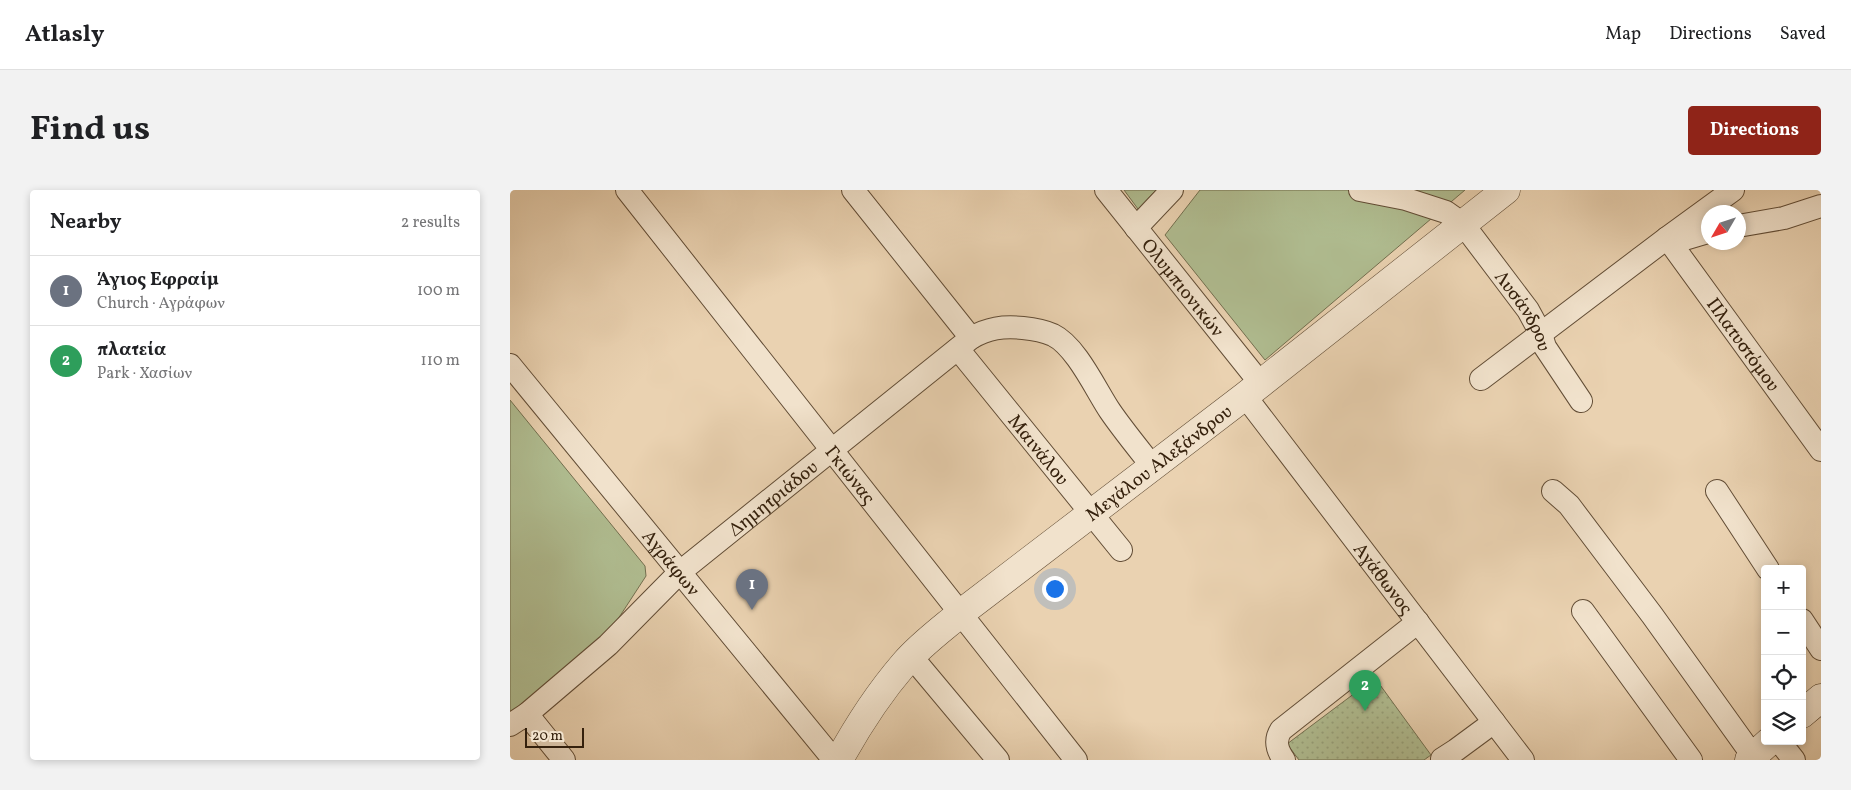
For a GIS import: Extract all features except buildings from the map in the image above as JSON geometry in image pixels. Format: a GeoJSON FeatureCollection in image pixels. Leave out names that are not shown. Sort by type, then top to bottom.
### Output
{"type":"FeatureCollection","features":[{"type":"Feature","properties":{"kind":"street","name":"Γκιώνας"},"geometry":{"type":"LineString","coordinates":[[627,190],[1076,760]]}},
{"type":"Feature","properties":{"kind":"street","name":"Μαινάλου"},"geometry":{"type":"LineString","coordinates":[[853,190],[965,344],[1091,513],[1121,550]]}},
{"type":"Feature","properties":{"kind":"street","name":"Ολυμπιονικών"},"geometry":{"type":"LineString","coordinates":[[1106,190],[1136,228],[1253,390]]}},
{"type":"Feature","properties":{"kind":"street"},"geometry":{"type":"LineString","coordinates":[[1136,228],[1172,190]]}},
{"type":"Feature","properties":{"kind":"street"},"geometry":{"type":"LineString","coordinates":[[1360,190],[1406,199],[1446,212],[1463,224]]}},
{"type":"Feature","properties":{"kind":"street","name":"Μεγάλου Αλεξάνδρου"},"geometry":{"type":"LineString","coordinates":[[839,760],[875,702],[904,664],[961,613],[1253,390],[1506,190]]}},
{"type":"Feature","properties":{"kind":"street"},"geometry":{"type":"LineString","coordinates":[[1481,379],[1669,241],[1733,190]]}},
{"type":"Feature","properties":{"kind":"street"},"geometry":{"type":"LineString","coordinates":[[1746,225],[1784,218],[1821,206]]}},
{"type":"Feature","properties":{"kind":"street","name":"Λυσάνδρου"},"geometry":{"type":"LineString","coordinates":[[1463,224],[1522,301],[1541,334],[1545,347],[1581,401]]}},
{"type":"Feature","properties":{"kind":"street"},"geometry":{"type":"LineString","coordinates":[[1669,241],[1701,234]]}},
{"type":"Feature","properties":{"kind":"street","name":"Πλατυστόμου"},"geometry":{"type":"LineString","coordinates":[[1669,241],[1821,450]]}},
{"type":"Feature","properties":{"kind":"street","name":"Δημητριάδου"},"geometry":{"type":"LineString","coordinates":[[518,719],[608,645],[680,572],[965,344],[987,330],[1002,327],[1037,330],[1059,339],[1080,362],[1112,414],[1152,466]]}},
{"type":"Feature","properties":{"kind":"street","name":"Αγράφων"},"geometry":{"type":"LineString","coordinates":[[510,365],[834,760]]}},
{"type":"Feature","properties":{"kind":"street","name":"Αγάθωνος"},"geometry":{"type":"LineString","coordinates":[[1253,390],[1418,622],[1523,760]]}},
{"type":"Feature","properties":{"kind":"street"},"geometry":{"type":"LineString","coordinates":[[1553,491],[1570,505],[1757,753]]}},
{"type":"Feature","properties":{"kind":"street"},"geometry":{"type":"LineString","coordinates":[[1717,491],[1765,565]]}},
{"type":"Feature","properties":{"kind":"street"},"geometry":{"type":"LineString","coordinates":[[1583,611],[1691,760]]}},
{"type":"Feature","properties":{"kind":"street"},"geometry":{"type":"LineString","coordinates":[[1280,751],[1281,730],[1418,622]]}},
{"type":"Feature","properties":{"kind":"street"},"geometry":{"type":"LineString","coordinates":[[1806,626],[1821,649]]}},
{"type":"Feature","properties":{"kind":"street"},"geometry":{"type":"LineString","coordinates":[[911,656],[998,760]]}},
{"type":"Feature","properties":{"kind":"street"},"geometry":{"type":"LineString","coordinates":[[1806,711],[1821,698]]}},
{"type":"Feature","properties":{"kind":"street"},"geometry":{"type":"LineString","coordinates":[[518,719],[564,760]]}},
{"type":"Feature","properties":{"kind":"street"},"geometry":{"type":"LineString","coordinates":[[1442,759],[1494,722]]}},
{"type":"Feature","properties":{"kind":"street"},"geometry":{"type":"LineString","coordinates":[[1782,745],[1794,760]]}},
{"type":"Feature","properties":{"kind":"green space"},"geometry":{"type":"Polygon","coordinates":[[[1124,190],[1156,190],[1138,209],[1124,190]]]}},
{"type":"Feature","properties":{"kind":"green space"},"geometry":{"type":"Polygon","coordinates":[[[1200,190],[1465,190],[1265,360],[1165,235],[1200,190]]]}},
{"type":"Feature","properties":{"kind":"green space"},"geometry":{"type":"Polygon","coordinates":[[[510,400],[645,566],[646,576],[603,642],[510,716],[510,400]]]}},
{"type":"Feature","properties":{"kind":"green space"},"geometry":{"type":"Polygon","coordinates":[[[1375,678],[1431,755],[1424,760],[1299,760],[1287,744],[1375,678]]]}},
{"type":"Feature","properties":{"kind":"place","name":"Άγιος Εφραίμ"},"geometry":{"type":"Point","coordinates":[752,610]}},
{"type":"Feature","properties":{"kind":"place","name":"πλατεία"},"geometry":{"type":"Point","coordinates":[1365,711]}}]}
